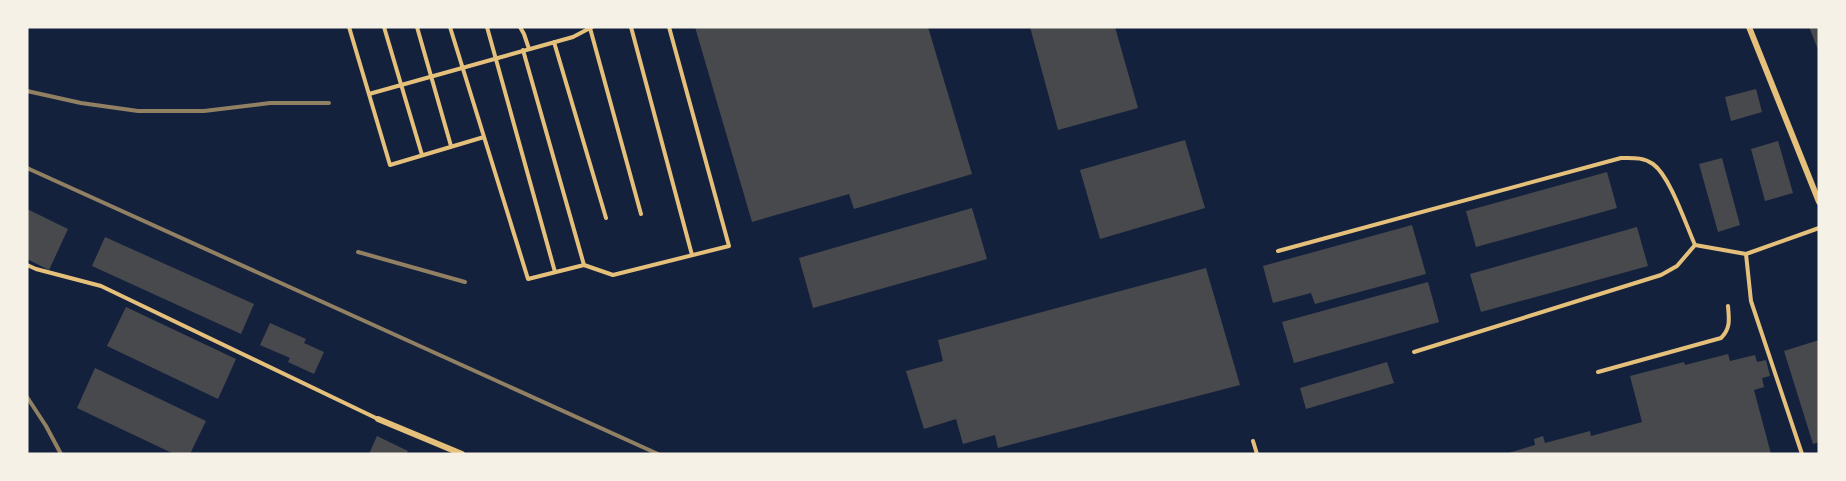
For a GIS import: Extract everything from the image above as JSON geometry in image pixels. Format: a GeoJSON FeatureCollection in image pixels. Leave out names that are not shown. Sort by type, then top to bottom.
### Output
{"type":"FeatureCollection","features":[{"type":"Feature","properties":{"kind":"street"},"geometry":{"type":"LineString","coordinates":[[1749,27],[1819,202]]}},
{"type":"Feature","properties":{"kind":"street"},"geometry":{"type":"LineString","coordinates":[[378,419],[462,454]]}},
{"type":"Feature","properties":{"kind":"lane"},"geometry":{"type":"LineString","coordinates":[[349,27],[390,165],[484,137]]}},
{"type":"Feature","properties":{"kind":"lane"},"geometry":{"type":"LineString","coordinates":[[384,27],[422,155]]}},
{"type":"Feature","properties":{"kind":"lane"},"geometry":{"type":"LineString","coordinates":[[417,27],[451,146]]}},
{"type":"Feature","properties":{"kind":"lane"},"geometry":{"type":"LineString","coordinates":[[450,27],[528,279],[584,265],[613,275],[729,246],[669,27]]}},
{"type":"Feature","properties":{"kind":"lane"},"geometry":{"type":"LineString","coordinates":[[486,27],[555,272]]}},
{"type":"Feature","properties":{"kind":"lane"},"geometry":{"type":"LineString","coordinates":[[520,27],[529,49]]}},
{"type":"Feature","properties":{"kind":"lane"},"geometry":{"type":"LineString","coordinates":[[369,94],[573,37],[591,27],[641,214]]}},
{"type":"Feature","properties":{"kind":"lane"},"geometry":{"type":"LineString","coordinates":[[631,27],[693,255]]}},
{"type":"Feature","properties":{"kind":"lane"},"geometry":{"type":"LineString","coordinates":[[554,42],[606,218]]}},
{"type":"Feature","properties":{"kind":"lane"},"geometry":{"type":"LineString","coordinates":[[523,50],[584,265]]}},
{"type":"Feature","properties":{"kind":"lane"},"geometry":{"type":"LineString","coordinates":[[1278,251],[1621,158],[1639,158],[1655,165],[1669,185],[1695,245]]}},
{"type":"Feature","properties":{"kind":"lane"},"geometry":{"type":"LineString","coordinates":[[1695,245],[1746,254],[1819,228]]}},
{"type":"Feature","properties":{"kind":"lane"},"geometry":{"type":"LineString","coordinates":[[1414,352],[1661,275],[1677,266],[1695,245]]}},
{"type":"Feature","properties":{"kind":"lane"},"geometry":{"type":"LineString","coordinates":[[1746,254],[1751,301],[1802,454]]}},
{"type":"Feature","properties":{"kind":"lane"},"geometry":{"type":"LineString","coordinates":[[27,265],[101,286],[378,419]]}},
{"type":"Feature","properties":{"kind":"lane"},"geometry":{"type":"LineString","coordinates":[[1598,372],[1721,338],[1726,333],[1729,324],[1728,306]]}},
{"type":"Feature","properties":{"kind":"lane"},"geometry":{"type":"LineString","coordinates":[[1253,441],[1257,454]]}},
{"type":"Feature","properties":{"kind":"building"},"geometry":{"type":"Polygon","coordinates":[[[695,27],[928,27],[972,174],[854,209],[849,194],[752,222],[695,27]]]}},
{"type":"Feature","properties":{"kind":"building"},"geometry":{"type":"Polygon","coordinates":[[[1030,27],[1115,27],[1138,108],[1058,130],[1030,27]]]}},
{"type":"Feature","properties":{"kind":"building"},"geometry":{"type":"Polygon","coordinates":[[[1809,27],[1819,27],[1819,52],[1809,27]]]}},
{"type":"Feature","properties":{"kind":"building"},"geometry":{"type":"Polygon","coordinates":[[[1756,89],[1762,112],[1731,121],[1725,97],[1756,89]]]}},
{"type":"Feature","properties":{"kind":"building"},"geometry":{"type":"Polygon","coordinates":[[[1185,140],[1205,208],[1100,239],[1080,170],[1185,140]]]}},
{"type":"Feature","properties":{"kind":"building"},"geometry":{"type":"Polygon","coordinates":[[[1778,141],[1793,193],[1765,201],[1751,149],[1778,141]]]}},
{"type":"Feature","properties":{"kind":"building"},"geometry":{"type":"Polygon","coordinates":[[[1722,158],[1740,225],[1718,232],[1699,164],[1722,158]]]}},
{"type":"Feature","properties":{"kind":"building"},"geometry":{"type":"Polygon","coordinates":[[[1607,172],[1617,208],[1476,247],[1466,211],[1607,172]]]}},
{"type":"Feature","properties":{"kind":"building"},"geometry":{"type":"Polygon","coordinates":[[[972,208],[987,259],[813,308],[799,258],[972,208]]]}},
{"type":"Feature","properties":{"kind":"building"},"geometry":{"type":"Polygon","coordinates":[[[27,209],[68,229],[49,270],[27,259],[27,209]]]}},
{"type":"Feature","properties":{"kind":"building"},"geometry":{"type":"Polygon","coordinates":[[[1412,225],[1426,274],[1315,304],[1311,293],[1273,303],[1263,266],[1412,225]]]}},
{"type":"Feature","properties":{"kind":"building"},"geometry":{"type":"Polygon","coordinates":[[[1637,227],[1648,266],[1481,312],[1470,274],[1637,227]]]}},
{"type":"Feature","properties":{"kind":"building"},"geometry":{"type":"Polygon","coordinates":[[[105,237],[254,304],[241,334],[92,266],[105,237]]]}},
{"type":"Feature","properties":{"kind":"building"},"geometry":{"type":"Polygon","coordinates":[[[1206,268],[1240,385],[998,448],[995,435],[963,444],[956,419],[924,429],[906,371],[943,361],[938,340],[1206,268]]]}},
{"type":"Feature","properties":{"kind":"building"},"geometry":{"type":"Polygon","coordinates":[[[1428,282],[1439,322],[1294,363],[1282,322],[1428,282]]]}},
{"type":"Feature","properties":{"kind":"building"},"geometry":{"type":"Polygon","coordinates":[[[126,307],[236,359],[218,399],[107,346],[126,307]]]}},
{"type":"Feature","properties":{"kind":"building"},"geometry":{"type":"Polygon","coordinates":[[[270,323],[306,339],[304,343],[324,352],[314,374],[288,362],[290,358],[260,345],[270,323]]]}},
{"type":"Feature","properties":{"kind":"building"},"geometry":{"type":"Polygon","coordinates":[[[1819,340],[1819,442],[1813,444],[1784,351],[1819,340]]]}},
{"type":"Feature","properties":{"kind":"building"},"geometry":{"type":"Polygon","coordinates":[[[1728,354],[1730,361],[1755,355],[1757,362],[1766,360],[1770,376],[1762,378],[1764,387],[1754,390],[1771,454],[1505,454],[1535,445],[1534,439],[1543,436],[1545,443],[1590,431],[1591,436],[1642,422],[1630,376],[1684,362],[1685,365],[1728,354]]]}},
{"type":"Feature","properties":{"kind":"building"},"geometry":{"type":"Polygon","coordinates":[[[1387,362],[1394,383],[1306,409],[1300,388],[1387,362]]]}},
{"type":"Feature","properties":{"kind":"building"},"geometry":{"type":"Polygon","coordinates":[[[95,368],[206,421],[190,454],[174,454],[77,408],[95,368]]]}},
{"type":"Feature","properties":{"kind":"building"},"geometry":{"type":"Polygon","coordinates":[[[377,436],[408,451],[406,454],[369,454],[377,436]]]}},
{"type":"Feature","properties":{"kind":"railway"},"geometry":{"type":"LineString","coordinates":[[27,91],[81,103],[138,111],[204,111],[270,103],[329,103]]}},
{"type":"Feature","properties":{"kind":"railway"},"geometry":{"type":"LineString","coordinates":[[27,168],[658,454]]}},
{"type":"Feature","properties":{"kind":"railway"},"geometry":{"type":"LineString","coordinates":[[358,252],[465,282]]}},
{"type":"Feature","properties":{"kind":"railway"},"geometry":{"type":"LineString","coordinates":[[27,397],[61,454]]}}]}
